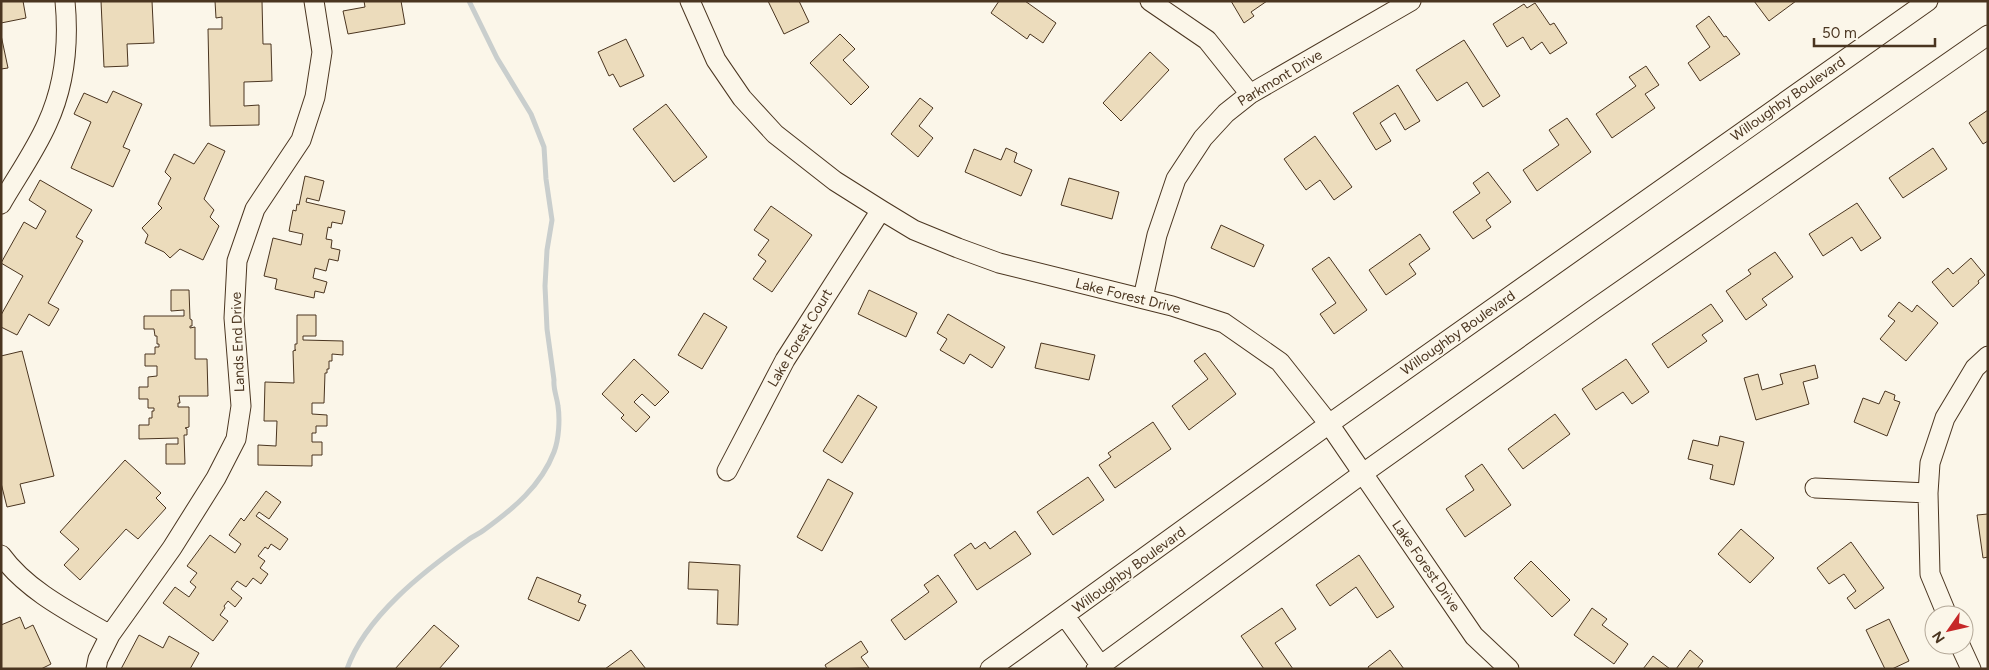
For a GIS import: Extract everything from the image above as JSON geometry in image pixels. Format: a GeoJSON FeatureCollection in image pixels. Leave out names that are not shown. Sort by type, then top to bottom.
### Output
{"type":"FeatureCollection","features":[{"type":"Feature","properties":{"kind":"street"},"geometry":{"type":"LineString","coordinates":[[1,204],[47,124],[63,77],[68,29],[65,1]]}},
{"type":"Feature","properties":{"kind":"street","name":"Lands End Drive"},"geometry":{"type":"LineString","coordinates":[[96,669],[98,659],[110,636],[172,548],[216,478],[236,439],[241,406],[234,318],[236,261],[255,209],[301,140],[315,97],[322,52],[314,1]]}},
{"type":"Feature","properties":{"kind":"street","name":"Lake Forest Drive"},"geometry":{"type":"LineString","coordinates":[[690,1],[716,60],[749,105],[775,134],[835,181],[881,210],[914,230],[999,263],[1143,298],[1224,323],[1280,362],[1329,424],[1474,636],[1509,669]]}},
{"type":"Feature","properties":{"kind":"street"},"geometry":{"type":"LineString","coordinates":[[1150,1],[1207,40],[1250,94]]}},
{"type":"Feature","properties":{"kind":"street","name":"Parkmont Drive"},"geometry":{"type":"LineString","coordinates":[[1143,298],[1157,235],[1176,179],[1203,138],[1226,112],[1250,94],[1411,1]]}},
{"type":"Feature","properties":{"kind":"street","name":"Willoughby Boulevard"},"geometry":{"type":"LineString","coordinates":[[990,669],[1329,424],[1928,1]]}},
{"type":"Feature","properties":{"kind":"street"},"geometry":{"type":"LineString","coordinates":[[1065,616],[1100,668],[1362,474],[1593,310],[1988,35]]}},
{"type":"Feature","properties":{"kind":"street","name":"Lake Forest Court"},"geometry":{"type":"LineString","coordinates":[[727,471],[785,360],[881,210]]}},
{"type":"Feature","properties":{"kind":"street"},"geometry":{"type":"LineString","coordinates":[[1943,605],[1930,574],[1928,493],[1930,463],[1945,418],[1975,368],[1988,356]]}},
{"type":"Feature","properties":{"kind":"street"},"geometry":{"type":"LineString","coordinates":[[1815,488],[1928,493]]}},
{"type":"Feature","properties":{"kind":"street"},"geometry":{"type":"LineString","coordinates":[[1,555],[12,570],[56,603],[110,636]]}},
{"type":"Feature","properties":{"kind":"street"},"geometry":{"type":"LineString","coordinates":[[1965,655],[1971,669]]}},
{"type":"Feature","properties":{"kind":"building"},"geometry":{"type":"Polygon","coordinates":[[[1,1],[23,1],[26,18],[1,23],[1,1]]]}},
{"type":"Feature","properties":{"kind":"building"},"geometry":{"type":"Polygon","coordinates":[[[101,1],[152,1],[154,43],[127,44],[128,66],[104,67],[101,1]]]}},
{"type":"Feature","properties":{"kind":"building"},"geometry":{"type":"Polygon","coordinates":[[[215,1],[262,1],[263,44],[271,44],[272,81],[244,82],[244,106],[259,105],[259,125],[210,126],[208,29],[222,29],[222,17],[216,18],[215,1]]]}},
{"type":"Feature","properties":{"kind":"building"},"geometry":{"type":"Polygon","coordinates":[[[364,1],[401,1],[405,24],[348,34],[343,11],[365,7],[364,1]]]}},
{"type":"Feature","properties":{"kind":"building"},"geometry":{"type":"Polygon","coordinates":[[[768,1],[799,1],[809,22],[784,34],[768,1]]]}},
{"type":"Feature","properties":{"kind":"building"},"geometry":{"type":"Polygon","coordinates":[[[999,1],[1025,1],[1056,23],[1043,43],[1030,34],[1027,39],[991,13],[999,1]]]}},
{"type":"Feature","properties":{"kind":"building"},"geometry":{"type":"Polygon","coordinates":[[[1231,1],[1267,1],[1251,12],[1254,16],[1244,23],[1231,1]]]}},
{"type":"Feature","properties":{"kind":"building"},"geometry":{"type":"Polygon","coordinates":[[[1754,1],[1796,1],[1769,21],[1754,1]]]}},
{"type":"Feature","properties":{"kind":"building"},"geometry":{"type":"Polygon","coordinates":[[[1535,3],[1550,25],[1554,23],[1567,43],[1550,54],[1542,42],[1531,50],[1523,37],[1507,47],[1493,24],[1524,4],[1527,8],[1535,3]]]}},
{"type":"Feature","properties":{"kind":"building"},"geometry":{"type":"Polygon","coordinates":[[[1709,16],[1724,37],[1726,36],[1740,54],[1700,81],[1688,63],[1710,47],[1696,26],[1709,16]]]}},
{"type":"Feature","properties":{"kind":"building"},"geometry":{"type":"Polygon","coordinates":[[[840,34],[855,49],[843,60],[869,87],[851,105],[810,63],[840,34]]]}},
{"type":"Feature","properties":{"kind":"building"},"geometry":{"type":"Polygon","coordinates":[[[1,35],[8,68],[1,69],[1,35]]]}},
{"type":"Feature","properties":{"kind":"building"},"geometry":{"type":"Polygon","coordinates":[[[626,39],[644,76],[620,87],[613,74],[609,76],[598,52],[626,39]]]}},
{"type":"Feature","properties":{"kind":"building"},"geometry":{"type":"Polygon","coordinates":[[[1464,40],[1500,96],[1483,107],[1467,82],[1437,101],[1416,70],[1464,40]]]}},
{"type":"Feature","properties":{"kind":"building"},"geometry":{"type":"Polygon","coordinates":[[[1150,52],[1169,70],[1121,121],[1103,103],[1150,52]]]}},
{"type":"Feature","properties":{"kind":"building"},"geometry":{"type":"Polygon","coordinates":[[[1646,66],[1659,85],[1645,94],[1655,108],[1612,138],[1596,114],[1636,86],[1629,77],[1646,66]]]}},
{"type":"Feature","properties":{"kind":"building"},"geometry":{"type":"Polygon","coordinates":[[[1398,85],[1420,121],[1405,130],[1395,113],[1380,123],[1391,141],[1376,150],[1353,113],[1398,85]]]}},
{"type":"Feature","properties":{"kind":"building"},"geometry":{"type":"Polygon","coordinates":[[[113,91],[142,104],[123,147],[130,150],[113,187],[71,168],[91,122],[74,114],[84,93],[107,103],[113,91]]]}},
{"type":"Feature","properties":{"kind":"building"},"geometry":{"type":"Polygon","coordinates":[[[920,98],[933,108],[919,126],[933,138],[918,157],[891,134],[920,98]]]}},
{"type":"Feature","properties":{"kind":"building"},"geometry":{"type":"Polygon","coordinates":[[[666,104],[707,157],[674,182],[633,129],[666,104]]]}},
{"type":"Feature","properties":{"kind":"building"},"geometry":{"type":"Polygon","coordinates":[[[1988,110],[1988,141],[1983,144],[1969,123],[1988,110]]]}},
{"type":"Feature","properties":{"kind":"building"},"geometry":{"type":"Polygon","coordinates":[[[1567,118],[1591,152],[1537,191],[1523,170],[1559,145],[1549,130],[1567,118]]]}},
{"type":"Feature","properties":{"kind":"building"},"geometry":{"type":"Polygon","coordinates":[[[1315,136],[1352,187],[1334,200],[1320,180],[1306,190],[1284,159],[1315,136]]]}},
{"type":"Feature","properties":{"kind":"building"},"geometry":{"type":"Polygon","coordinates":[[[208,143],[225,151],[204,199],[214,210],[210,217],[219,226],[203,260],[180,249],[170,258],[164,252],[145,243],[148,235],[142,228],[162,208],[158,204],[171,178],[165,172],[174,154],[194,164],[208,143]]]}},
{"type":"Feature","properties":{"kind":"building"},"geometry":{"type":"Polygon","coordinates":[[[1006,148],[1017,153],[1014,162],[1032,170],[1021,196],[965,172],[974,149],[1001,160],[1006,148]]]}},
{"type":"Feature","properties":{"kind":"building"},"geometry":{"type":"Polygon","coordinates":[[[1933,148],[1947,169],[1903,198],[1889,178],[1933,148]]]}},
{"type":"Feature","properties":{"kind":"building"},"geometry":{"type":"Polygon","coordinates":[[[1488,172],[1511,202],[1486,220],[1491,227],[1473,239],[1453,212],[1480,193],[1473,183],[1488,172]]]}},
{"type":"Feature","properties":{"kind":"building"},"geometry":{"type":"Polygon","coordinates":[[[305,176],[324,181],[319,201],[307,198],[306,202],[345,211],[342,224],[332,222],[331,228],[328,227],[326,239],[332,240],[331,248],[340,250],[338,261],[329,259],[326,271],[315,268],[313,278],[327,282],[324,293],[315,291],[314,298],[275,289],[277,279],[264,276],[273,238],[301,245],[303,234],[289,231],[293,210],[296,211],[297,204],[299,205],[305,176]]]}},
{"type":"Feature","properties":{"kind":"building"},"geometry":{"type":"Polygon","coordinates":[[[1069,178],[1119,192],[1112,219],[1061,205],[1069,178]]]}},
{"type":"Feature","properties":{"kind":"building"},"geometry":{"type":"Polygon","coordinates":[[[40,180],[92,210],[76,237],[83,241],[48,303],[59,309],[49,326],[29,314],[17,335],[1,327],[1,315],[23,276],[1,263],[24,222],[36,229],[46,211],[29,200],[40,180]]]}},
{"type":"Feature","properties":{"kind":"building"},"geometry":{"type":"Polygon","coordinates":[[[1857,203],[1881,238],[1861,251],[1852,237],[1823,256],[1809,234],[1857,203]]]}},
{"type":"Feature","properties":{"kind":"building"},"geometry":{"type":"Polygon","coordinates":[[[771,206],[812,235],[772,292],[753,279],[766,261],[758,255],[769,240],[754,230],[771,206]]]}},
{"type":"Feature","properties":{"kind":"building"},"geometry":{"type":"Polygon","coordinates":[[[1221,225],[1264,245],[1254,267],[1211,248],[1221,225]]]}},
{"type":"Feature","properties":{"kind":"building"},"geometry":{"type":"Polygon","coordinates":[[[1420,234],[1430,249],[1409,264],[1416,274],[1386,295],[1369,270],[1420,234]]]}},
{"type":"Feature","properties":{"kind":"building"},"geometry":{"type":"Polygon","coordinates":[[[1775,252],[1793,277],[1762,299],[1767,305],[1746,320],[1726,291],[1751,274],[1748,270],[1775,252]]]}},
{"type":"Feature","properties":{"kind":"building"},"geometry":{"type":"Polygon","coordinates":[[[1329,257],[1367,310],[1334,334],[1320,314],[1336,303],[1312,269],[1329,257]]]}},
{"type":"Feature","properties":{"kind":"building"},"geometry":{"type":"Polygon","coordinates":[[[1971,258],[1985,275],[1953,307],[1932,282],[1948,268],[1953,274],[1971,258]]]}},
{"type":"Feature","properties":{"kind":"building"},"geometry":{"type":"Polygon","coordinates":[[[171,290],[189,290],[190,319],[192,320],[190,328],[195,327],[195,359],[207,359],[208,396],[179,396],[180,403],[178,403],[178,407],[189,407],[189,427],[185,428],[187,429],[187,435],[184,435],[185,464],[166,464],[166,444],[178,444],[178,438],[139,439],[139,425],[149,425],[149,418],[152,418],[154,408],[148,408],[148,399],[139,399],[139,387],[148,387],[148,377],[157,376],[157,366],[145,366],[145,354],[155,354],[155,347],[159,347],[154,329],[144,329],[144,316],[184,316],[184,310],[171,311],[171,290]]]}},
{"type":"Feature","properties":{"kind":"building"},"geometry":{"type":"Polygon","coordinates":[[[869,290],[917,313],[906,337],[858,314],[869,290]]]}},
{"type":"Feature","properties":{"kind":"building"},"geometry":{"type":"Polygon","coordinates":[[[1899,302],[1912,312],[1917,305],[1938,323],[1906,361],[1880,339],[1895,321],[1888,316],[1899,302]]]}},
{"type":"Feature","properties":{"kind":"building"},"geometry":{"type":"Polygon","coordinates":[[[1711,304],[1723,321],[1702,335],[1707,341],[1668,368],[1652,344],[1711,304]]]}},
{"type":"Feature","properties":{"kind":"building"},"geometry":{"type":"Polygon","coordinates":[[[704,313],[727,327],[702,369],[678,355],[704,313]]]}},
{"type":"Feature","properties":{"kind":"building"},"geometry":{"type":"Polygon","coordinates":[[[948,314],[1005,347],[992,368],[970,354],[964,364],[940,350],[947,339],[937,333],[948,314]]]}},
{"type":"Feature","properties":{"kind":"building"},"geometry":{"type":"Polygon","coordinates":[[[297,315],[316,315],[316,336],[303,336],[303,340],[343,341],[343,355],[332,354],[332,361],[329,361],[329,369],[325,373],[324,403],[312,403],[312,414],[327,415],[327,426],[316,426],[316,433],[312,433],[312,442],[322,442],[322,455],[312,455],[312,466],[258,465],[258,445],[276,446],[277,421],[264,421],[265,382],[294,383],[293,351],[296,350],[295,344],[297,344],[297,315]]]}},
{"type":"Feature","properties":{"kind":"building"},"geometry":{"type":"Polygon","coordinates":[[[1041,343],[1095,355],[1089,380],[1035,368],[1041,343]]]}},
{"type":"Feature","properties":{"kind":"building"},"geometry":{"type":"Polygon","coordinates":[[[22,351],[54,476],[20,484],[25,503],[7,507],[1,483],[1,356],[22,351]]]}},
{"type":"Feature","properties":{"kind":"building"},"geometry":{"type":"Polygon","coordinates":[[[1205,353],[1236,394],[1189,430],[1172,406],[1208,379],[1194,361],[1205,353]]]}},
{"type":"Feature","properties":{"kind":"building"},"geometry":{"type":"Polygon","coordinates":[[[634,359],[669,392],[655,406],[642,394],[634,402],[650,417],[636,432],[621,418],[624,415],[602,394],[634,359]]]}},
{"type":"Feature","properties":{"kind":"building"},"geometry":{"type":"Polygon","coordinates":[[[1626,359],[1649,392],[1632,404],[1623,392],[1596,410],[1582,389],[1626,359]]]}},
{"type":"Feature","properties":{"kind":"building"},"geometry":{"type":"Polygon","coordinates":[[[1815,365],[1818,378],[1803,382],[1809,404],[1756,420],[1744,378],[1758,374],[1762,390],[1783,384],[1780,374],[1815,365]]]}},
{"type":"Feature","properties":{"kind":"building"},"geometry":{"type":"Polygon","coordinates":[[[1885,391],[1895,395],[1894,400],[1900,402],[1887,436],[1854,422],[1863,398],[1879,404],[1885,391]]]}},
{"type":"Feature","properties":{"kind":"building"},"geometry":{"type":"Polygon","coordinates":[[[858,395],[877,407],[842,463],[823,451],[858,395]]]}},
{"type":"Feature","properties":{"kind":"building"},"geometry":{"type":"Polygon","coordinates":[[[1555,414],[1570,434],[1523,469],[1508,449],[1555,414]]]}},
{"type":"Feature","properties":{"kind":"building"},"geometry":{"type":"Polygon","coordinates":[[[1153,422],[1171,449],[1115,488],[1099,465],[1111,457],[1108,453],[1153,422]]]}},
{"type":"Feature","properties":{"kind":"building"},"geometry":{"type":"Polygon","coordinates":[[[1720,436],[1744,442],[1734,485],[1710,479],[1713,465],[1688,459],[1693,440],[1718,446],[1720,436]]]}},
{"type":"Feature","properties":{"kind":"building"},"geometry":{"type":"Polygon","coordinates":[[[125,460],[161,493],[156,498],[166,508],[138,539],[126,529],[80,580],[64,565],[79,549],[60,532],[125,460]]]}},
{"type":"Feature","properties":{"kind":"building"},"geometry":{"type":"Polygon","coordinates":[[[1482,464],[1511,505],[1465,537],[1446,509],[1474,490],[1465,476],[1482,464]]]}},
{"type":"Feature","properties":{"kind":"building"},"geometry":{"type":"Polygon","coordinates":[[[1088,477],[1104,500],[1053,535],[1037,512],[1088,477]]]}},
{"type":"Feature","properties":{"kind":"building"},"geometry":{"type":"Polygon","coordinates":[[[828,479],[853,493],[822,551],[797,537],[828,479]]]}},
{"type":"Feature","properties":{"kind":"building"},"geometry":{"type":"Polygon","coordinates":[[[266,491],[281,502],[269,519],[259,512],[256,516],[288,539],[280,550],[271,544],[268,549],[265,547],[258,556],[265,561],[260,568],[268,574],[261,584],[253,578],[246,587],[237,581],[231,589],[242,598],[235,607],[228,601],[224,606],[225,608],[220,615],[228,621],[213,641],[163,603],[175,587],[189,597],[196,587],[190,582],[197,573],[187,566],[210,535],[235,553],[241,544],[229,535],[241,518],[244,521],[266,491]]]}},
{"type":"Feature","properties":{"kind":"building"},"geometry":{"type":"Polygon","coordinates":[[[1988,514],[1988,557],[1983,558],[1977,515],[1988,514]]]}},
{"type":"Feature","properties":{"kind":"building"},"geometry":{"type":"Polygon","coordinates":[[[1741,529],[1774,558],[1750,583],[1718,554],[1741,529]]]}},
{"type":"Feature","properties":{"kind":"building"},"geometry":{"type":"Polygon","coordinates":[[[1015,531],[1031,554],[977,590],[954,555],[971,543],[975,549],[985,542],[990,549],[1015,531]]]}},
{"type":"Feature","properties":{"kind":"building"},"geometry":{"type":"Polygon","coordinates":[[[1851,542],[1884,588],[1855,609],[1847,598],[1856,591],[1844,574],[1829,584],[1817,568],[1851,542]]]}},
{"type":"Feature","properties":{"kind":"building"},"geometry":{"type":"Polygon","coordinates":[[[1359,555],[1394,607],[1377,618],[1356,587],[1330,606],[1316,585],[1359,555]]]}},
{"type":"Feature","properties":{"kind":"building"},"geometry":{"type":"Polygon","coordinates":[[[1531,561],[1570,600],[1552,617],[1514,578],[1531,561]]]}},
{"type":"Feature","properties":{"kind":"building"},"geometry":{"type":"Polygon","coordinates":[[[689,562],[740,565],[738,625],[717,624],[718,590],[688,589],[689,562]]]}},
{"type":"Feature","properties":{"kind":"building"},"geometry":{"type":"Polygon","coordinates":[[[938,575],[957,602],[905,640],[891,620],[929,592],[924,585],[938,575]]]}},
{"type":"Feature","properties":{"kind":"building"},"geometry":{"type":"Polygon","coordinates":[[[537,577],[581,595],[578,602],[586,605],[579,621],[528,599],[537,577]]]}},
{"type":"Feature","properties":{"kind":"building"},"geometry":{"type":"Polygon","coordinates":[[[1282,608],[1296,629],[1275,643],[1293,669],[1264,669],[1241,636],[1282,608]]]}},
{"type":"Feature","properties":{"kind":"building"},"geometry":{"type":"Polygon","coordinates":[[[1592,608],[1607,619],[1602,625],[1628,644],[1614,664],[1574,635],[1592,608]]]}},
{"type":"Feature","properties":{"kind":"building"},"geometry":{"type":"Polygon","coordinates":[[[20,617],[25,629],[33,625],[51,664],[41,669],[1,669],[1,625],[20,617]]]}},
{"type":"Feature","properties":{"kind":"building"},"geometry":{"type":"Polygon","coordinates":[[[1889,619],[1909,661],[1892,669],[1885,669],[1866,630],[1889,619]]]}},
{"type":"Feature","properties":{"kind":"building"},"geometry":{"type":"Polygon","coordinates":[[[434,625],[459,646],[439,669],[395,669],[434,625]]]}},
{"type":"Feature","properties":{"kind":"building"},"geometry":{"type":"Polygon","coordinates":[[[139,635],[163,648],[169,636],[199,653],[190,669],[121,669],[139,635]]]}},
{"type":"Feature","properties":{"kind":"building"},"geometry":{"type":"Polygon","coordinates":[[[861,641],[868,652],[861,657],[869,668],[827,669],[825,665],[861,641]]]}},
{"type":"Feature","properties":{"kind":"building"},"geometry":{"type":"Polygon","coordinates":[[[631,650],[646,669],[605,669],[631,650]]]}},
{"type":"Feature","properties":{"kind":"building"},"geometry":{"type":"Polygon","coordinates":[[[1390,650],[1404,669],[1369,669],[1368,667],[1390,650]]]}},
{"type":"Feature","properties":{"kind":"building"},"geometry":{"type":"Polygon","coordinates":[[[1690,650],[1703,661],[1697,669],[1676,669],[1690,650]]]}},
{"type":"Feature","properties":{"kind":"building"},"geometry":{"type":"Polygon","coordinates":[[[1653,656],[1670,669],[1643,669],[1653,656]]]}},
{"type":"Feature","properties":{"kind":"waterway"},"geometry":{"type":"LineString","coordinates":[[347,669],[367,631],[398,597],[433,566],[495,522],[525,496],[542,476],[554,452],[557,441],[559,411],[547,329],[545,286],[547,250],[552,220],[544,147],[531,114],[497,58],[469,1]]}}]}
